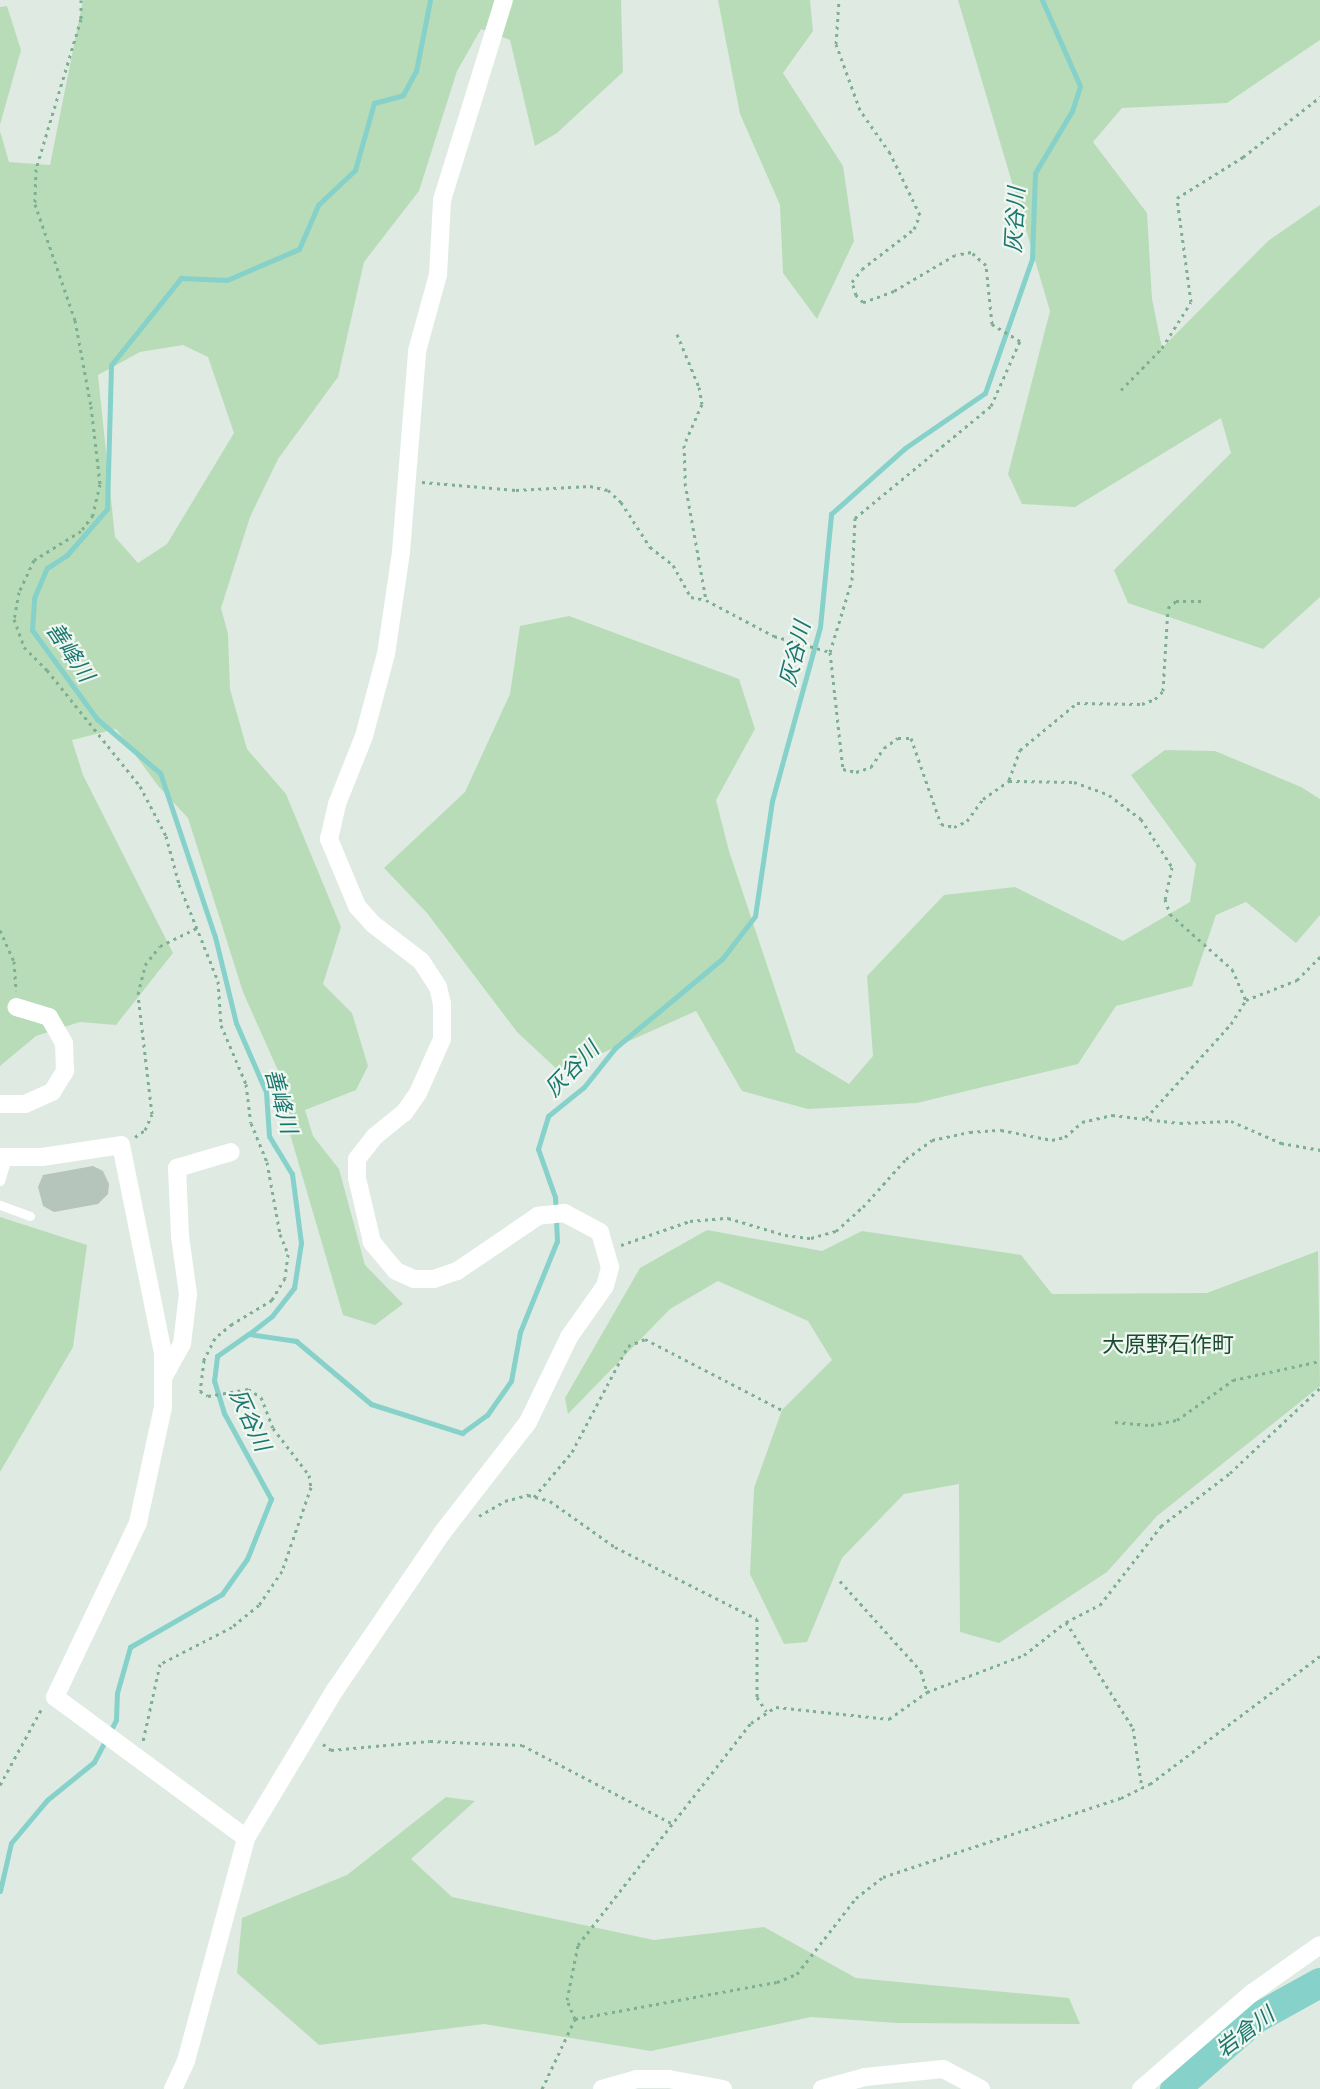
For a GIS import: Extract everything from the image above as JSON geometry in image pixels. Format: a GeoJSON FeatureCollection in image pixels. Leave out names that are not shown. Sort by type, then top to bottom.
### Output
{"type":"FeatureCollection","features":[{"type":"Feature","properties":{"kind":"street"},"geometry":{"type":"LineString","coordinates":[[173,2089],[186,2061],[246,1838],[309,1735],[442,1533],[528,1422],[569,1337],[605,1286],[610,1267],[600,1232],[565,1213],[538,1216],[457,1271],[434,1279],[414,1279],[396,1271],[372,1242],[357,1178],[357,1159],[374,1137],[404,1113],[418,1093],[442,1039],[442,1004],[438,987],[421,961],[373,924],[357,906],[329,839],[337,804],[364,736],[386,654],[408,482],[417,351],[438,276],[442,200],[504,0]]}},
{"type":"Feature","properties":{"kind":"street"},"geometry":{"type":"LineString","coordinates":[[0,1104],[26,1104],[52,1092],[65,1071],[64,1043],[49,1017],[16,1007]]}},
{"type":"Feature","properties":{"kind":"street"},"geometry":{"type":"LineString","coordinates":[[3,1158],[121,1145],[153,1298],[163,1378],[162,1417],[138,1523],[55,1697],[121,1748],[246,1838]]}},
{"type":"Feature","properties":{"kind":"street"},"geometry":{"type":"LineString","coordinates":[[163,1378],[182,1344],[188,1294],[180,1236],[177,1168],[231,1152]]}},
{"type":"Feature","properties":{"kind":"street"},"geometry":{"type":"LineString","coordinates":[[1141,2089],[1252,1993],[1320,1945]]}},
{"type":"Feature","properties":{"kind":"street"},"geometry":{"type":"LineString","coordinates":[[822,2089],[866,2077],[943,2069],[981,2089]]}},
{"type":"Feature","properties":{"kind":"street"},"geometry":{"type":"LineString","coordinates":[[602,2089],[636,2079],[669,2079],[723,2089]]}},
{"type":"Feature","properties":{"kind":"lane"},"geometry":{"type":"LineString","coordinates":[[0,1181],[3,1158]]}},
{"type":"Feature","properties":{"kind":"lane"},"geometry":{"type":"LineString","coordinates":[[0,1205],[30,1216]]}},
{"type":"Feature","properties":{"kind":"path"},"geometry":{"type":"LineString","coordinates":[[81,0],[81,19],[36,169],[35,204],[75,320],[92,406],[100,484],[93,515],[81,531],[34,560],[19,592],[14,619],[24,647],[47,670],[140,786],[166,836],[178,884],[199,927],[218,981],[221,1025],[246,1084],[251,1123],[267,1162],[280,1234],[288,1254],[285,1278],[272,1300],[232,1324],[215,1338],[204,1360],[200,1391],[208,1395],[248,1389],[261,1397],[273,1428],[309,1475],[310,1487],[282,1571],[259,1605],[232,1627],[160,1664],[139,1761]]}},
{"type":"Feature","properties":{"kind":"path"},"geometry":{"type":"LineString","coordinates":[[839,0],[836,44],[860,110],[890,153],[920,215],[914,229],[862,269],[852,282],[856,296],[862,302],[894,291],[955,255],[971,252],[986,265],[992,324],[1020,341],[991,406],[855,518],[852,580],[830,652],[843,769],[856,772],[871,767],[884,748],[898,738],[911,738],[941,824],[954,827],[967,821],[983,799],[1009,781],[1074,782],[1109,795],[1141,819],[1172,867],[1165,899],[1170,914],[1232,969],[1246,1000]]}},
{"type":"Feature","properties":{"kind":"path"},"geometry":{"type":"LineString","coordinates":[[1121,390],[1162,348],[1191,302],[1177,198],[1243,157],[1320,97]]}},
{"type":"Feature","properties":{"kind":"path"},"geometry":{"type":"LineString","coordinates":[[677,334],[699,387],[702,404],[684,445],[685,483],[706,600]]}},
{"type":"Feature","properties":{"kind":"path"},"geometry":{"type":"LineString","coordinates":[[408,482],[516,490],[590,486],[608,490],[621,502],[650,547],[673,565],[691,597],[706,600],[774,636],[830,652]]}},
{"type":"Feature","properties":{"kind":"path"},"geometry":{"type":"LineString","coordinates":[[1009,781],[1020,750],[1077,703],[1142,704],[1155,699],[1163,691],[1168,608],[1176,600],[1205,601]]}},
{"type":"Feature","properties":{"kind":"path"},"geometry":{"type":"LineString","coordinates":[[121,1145],[145,1130],[152,1114],[138,994],[145,965],[160,946],[199,927]]}},
{"type":"Feature","properties":{"kind":"path"},"geometry":{"type":"LineString","coordinates":[[0,930],[14,962],[16,1007]]}},
{"type":"Feature","properties":{"kind":"path"},"geometry":{"type":"LineString","coordinates":[[1146,1118],[1231,1024],[1246,1000],[1297,980],[1320,957]]}},
{"type":"Feature","properties":{"kind":"path"},"geometry":{"type":"LineString","coordinates":[[605,1251],[690,1221],[728,1218],[785,1235],[812,1238],[836,1230],[863,1208],[906,1159],[932,1140],[1001,1131],[1052,1140],[1065,1137],[1082,1122],[1112,1116],[1180,1123],[1231,1121],[1281,1143],[1320,1150]]}},
{"type":"Feature","properties":{"kind":"path"},"geometry":{"type":"LineString","coordinates":[[534,1497],[572,1452],[628,1346],[645,1339],[782,1410]]}},
{"type":"Feature","properties":{"kind":"path"},"geometry":{"type":"LineString","coordinates":[[1115,1422],[1151,1425],[1177,1420],[1233,1380],[1320,1361]]}},
{"type":"Feature","properties":{"kind":"path"},"geometry":{"type":"LineString","coordinates":[[542,2089],[575,2019],[567,2000],[578,1945],[750,1723],[766,1711],[776,1707],[889,1719],[927,1692],[1024,1655],[1066,1622],[1100,1605],[1161,1526],[1230,1473],[1320,1388]]}},
{"type":"Feature","properties":{"kind":"path"},"geometry":{"type":"LineString","coordinates":[[472,1523],[505,1501],[534,1497],[550,1501],[615,1546],[756,1619],[757,1697],[766,1711]]}},
{"type":"Feature","properties":{"kind":"path"},"geometry":{"type":"LineString","coordinates":[[840,1581],[921,1671],[927,1692]]}},
{"type":"Feature","properties":{"kind":"path"},"geometry":{"type":"LineString","coordinates":[[1066,1622],[1133,1728],[1142,1788]]}},
{"type":"Feature","properties":{"kind":"path"},"geometry":{"type":"LineString","coordinates":[[575,2019],[777,1982],[797,1974],[856,1898],[883,1877],[1142,1788],[1320,1656]]}},
{"type":"Feature","properties":{"kind":"path"},"geometry":{"type":"LineString","coordinates":[[0,1785],[37,1711],[55,1697]]}},
{"type":"Feature","properties":{"kind":"path"},"geometry":{"type":"LineString","coordinates":[[309,1735],[331,1750],[430,1741],[522,1745],[673,1824]]}},
{"type":"Feature","properties":{"kind":"green space"},"geometry":{"type":"Polygon","coordinates":[[[83,0],[621,0],[623,72],[557,133],[535,146],[510,40],[481,29],[457,71],[419,191],[364,262],[338,377],[278,459],[250,517],[221,608],[228,634],[230,689],[247,749],[286,794],[341,927],[323,984],[352,1013],[368,1066],[356,1090],[305,1110],[313,1136],[339,1169],[365,1265],[403,1304],[375,1325],[343,1315],[290,1134],[287,1091],[243,992],[188,818],[159,787],[116,729],[72,740],[83,775],[173,953],[116,1025],[80,1022],[36,1036],[0,1066],[0,131],[9,162],[50,165],[83,0]],[[183,345],[140,352],[98,375],[115,537],[138,563],[167,544],[234,433],[208,357],[183,345]]]}},
{"type":"Feature","properties":{"kind":"green space"},"geometry":{"type":"Polygon","coordinates":[[[718,0],[810,0],[813,31],[783,73],[843,166],[854,241],[817,319],[783,273],[780,205],[740,114],[718,0]]]}},
{"type":"Feature","properties":{"kind":"green space"},"geometry":{"type":"Polygon","coordinates":[[[958,0],[1320,0],[1320,40],[1227,103],[1122,108],[1093,142],[1147,213],[1152,299],[1162,348],[1268,241],[1320,205],[1320,597],[1263,649],[1128,603],[1114,570],[1231,453],[1221,418],[1075,507],[1022,504],[1008,474],[1050,311],[958,0]]]}},
{"type":"Feature","properties":{"kind":"green space"},"geometry":{"type":"Polygon","coordinates":[[[7,6],[21,50],[0,125],[0,7],[7,6]]]}},
{"type":"Feature","properties":{"kind":"green space"},"geometry":{"type":"Polygon","coordinates":[[[569,616],[739,679],[755,729],[716,800],[729,851],[796,1052],[849,1084],[873,1056],[867,976],[944,895],[1015,887],[1123,941],[1190,902],[1196,864],[1131,775],[1165,750],[1215,751],[1301,787],[1320,799],[1320,915],[1296,943],[1246,902],[1216,915],[1192,986],[1116,1006],[1078,1064],[917,1103],[808,1109],[742,1091],[696,1011],[560,1072],[517,1032],[427,913],[384,868],[465,792],[510,694],[520,626],[569,616]]]}},
{"type":"Feature","properties":{"kind":"green space"},"geometry":{"type":"Polygon","coordinates":[[[0,1217],[87,1245],[73,1347],[0,1472],[0,1217]]]}},
{"type":"Feature","properties":{"kind":"green space"},"geometry":{"type":"Polygon","coordinates":[[[707,1230],[822,1251],[862,1231],[1021,1255],[1052,1294],[1207,1293],[1318,1251],[1320,1386],[1157,1516],[1107,1572],[999,1643],[960,1632],[959,1484],[904,1494],[842,1558],[807,1642],[784,1644],[750,1574],[754,1488],[782,1410],[832,1360],[808,1321],[718,1281],[670,1309],[568,1414],[565,1398],[640,1268],[707,1230]]]}},
{"type":"Feature","properties":{"kind":"green space"},"geometry":{"type":"Polygon","coordinates":[[[446,1797],[475,1801],[411,1859],[452,1897],[654,1940],[764,1927],[856,1978],[1069,1998],[1080,2024],[896,2023],[811,2017],[651,2051],[484,2024],[319,2045],[237,1973],[242,1918],[347,1875],[446,1797]]]}},
{"type":"Feature","properties":{"kind":"building"},"geometry":{"type":"Polygon","coordinates":[[[93,1166],[103,1171],[109,1184],[108,1194],[98,1204],[54,1212],[43,1206],[38,1187],[43,1175],[93,1166]]]}},
{"type":"Feature","properties":{"kind":"waterway","name":"善峰川"},"geometry":{"type":"LineString","coordinates":[[249,1334],[272,1316],[294,1288],[301,1243],[292,1174],[269,1136],[266,1092],[236,1023],[215,937],[160,773],[97,719],[32,630],[34,598],[47,568],[67,555],[107,509],[111,365],[181,278],[227,280],[299,249],[318,205],[355,170],[374,103],[403,95],[416,71],[430,0]]}},
{"type":"Feature","properties":{"kind":"waterway","name":"灰谷川"},"geometry":{"type":"LineString","coordinates":[[0,1891],[11,1843],[47,1800],[94,1762],[116,1720],[117,1693],[130,1647],[222,1594],[247,1559],[271,1499],[224,1413],[214,1381],[217,1356],[249,1334],[296,1341],[371,1404],[462,1433],[487,1415],[511,1381],[520,1332],[557,1241],[555,1197],[538,1149],[548,1116],[584,1087],[615,1048],[722,959],[755,916],[772,801],[820,627],[831,514],[905,448],[985,393],[1032,259],[1035,173],[1072,111],[1080,86],[1042,0]]}},
{"type":"Feature","properties":{"kind":"waterway","name":"岩倉川"},"geometry":{"type":"LineString","coordinates":[[1175,2089],[1255,2019],[1320,1983]]}},
{"type":"Feature","properties":{"kind":"district","name":"大原野石作町"},"geometry":{"type":"Point","coordinates":[1168,1345]}}]}
